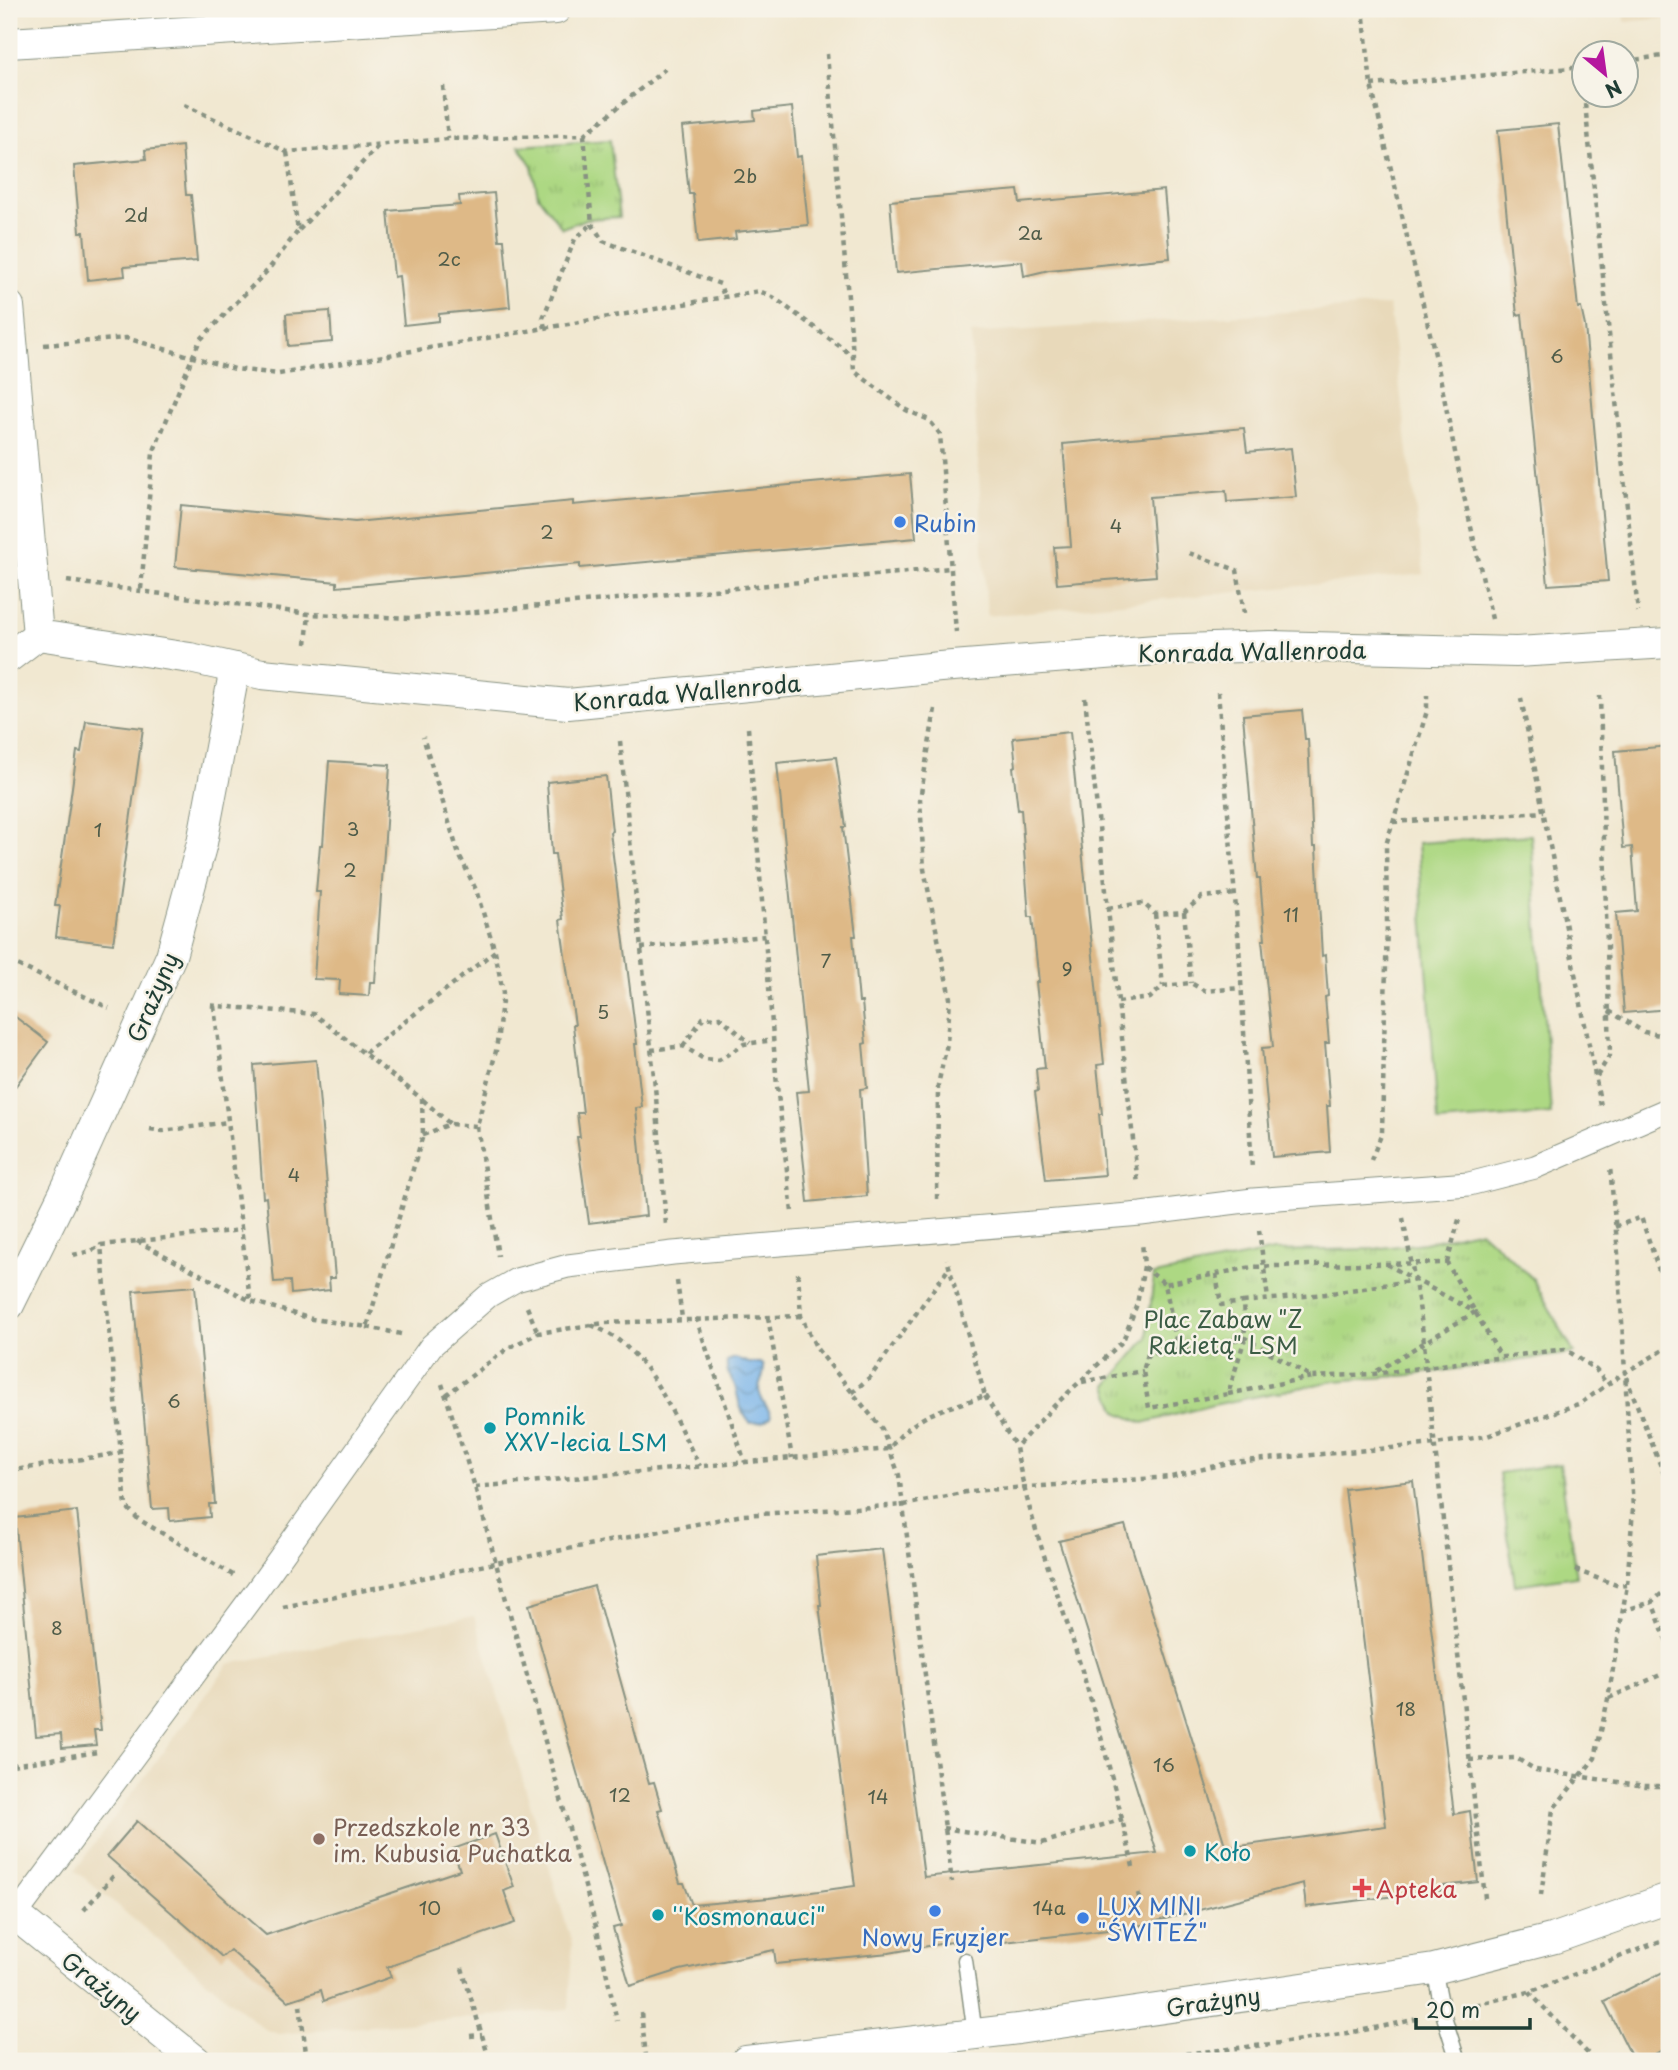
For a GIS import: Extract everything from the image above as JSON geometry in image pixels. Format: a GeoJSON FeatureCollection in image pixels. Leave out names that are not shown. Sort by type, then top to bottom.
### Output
{"type":"FeatureCollection","features":[{"type":"Feature","properties":{"kind":"street"},"geometry":{"type":"LineString","coordinates":[[9,43],[556,9]]}},
{"type":"Feature","properties":{"kind":"street"},"geometry":{"type":"LineString","coordinates":[[9,306],[38,635],[9,657]]}},
{"type":"Feature","properties":{"kind":"street","name":"Konrada Wallenroda"},"geometry":{"type":"LineString","coordinates":[[38,635],[177,656],[262,674],[568,704],[940,667],[1156,650],[1269,646],[1516,652],[1669,643]]}},
{"type":"Feature","properties":{"kind":"street","name":"Grażyny"},"geometry":{"type":"LineString","coordinates":[[9,1305],[68,1185],[171,956],[202,843],[235,668]]}},
{"type":"Feature","properties":{"kind":"street"},"geometry":{"type":"LineString","coordinates":[[12,1913],[46,1877],[140,1746],[238,1617],[431,1346],[488,1296],[516,1280],[568,1266],[668,1254],[1141,1214],[1254,1200],[1469,1184],[1535,1167],[1669,1109]]}},
{"type":"Feature","properties":{"kind":"street","name":"Grażyny"},"geometry":{"type":"LineString","coordinates":[[747,2061],[975,2035],[1434,1969],[1555,1938],[1669,1898]]}},
{"type":"Feature","properties":{"kind":"street","name":"Grażyny"},"geometry":{"type":"LineString","coordinates":[[12,1913],[196,2061]]}},
{"type":"Feature","properties":{"kind":"lane"},"geometry":{"type":"LineString","coordinates":[[965,1960],[975,2035]]}},
{"type":"Feature","properties":{"kind":"lane"},"geometry":{"type":"LineString","coordinates":[[1434,1969],[1443,2012],[1458,2061]]}},
{"type":"Feature","properties":{"kind":"path"},"geometry":{"type":"LineString","coordinates":[[1364,18],[1371,85],[1438,367],[1462,492],[1492,620]]}},
{"type":"Feature","properties":{"kind":"path"},"geometry":{"type":"LineString","coordinates":[[827,54],[854,371],[906,410],[929,420],[940,434],[956,637]]}},
{"type":"Feature","properties":{"kind":"path"},"geometry":{"type":"LineString","coordinates":[[1640,59],[1669,55]]}},
{"type":"Feature","properties":{"kind":"path"},"geometry":{"type":"LineString","coordinates":[[1371,85],[1570,68]]}},
{"type":"Feature","properties":{"kind":"path"},"geometry":{"type":"LineString","coordinates":[[184,106],[287,152],[448,139],[584,135],[665,69]]}},
{"type":"Feature","properties":{"kind":"path"},"geometry":{"type":"LineString","coordinates":[[443,86],[448,139]]}},
{"type":"Feature","properties":{"kind":"path"},"geometry":{"type":"LineString","coordinates":[[1585,108],[1638,615]]}},
{"type":"Feature","properties":{"kind":"path"},"geometry":{"type":"LineString","coordinates":[[584,135],[592,223],[603,241],[720,284],[724,297]]}},
{"type":"Feature","properties":{"kind":"path"},"geometry":{"type":"LineString","coordinates":[[141,589],[153,453],[200,340],[268,270],[298,231],[380,144]]}},
{"type":"Feature","properties":{"kind":"path"},"geometry":{"type":"LineString","coordinates":[[287,152],[298,231]]}},
{"type":"Feature","properties":{"kind":"path"},"geometry":{"type":"LineString","coordinates":[[545,328],[544,318],[575,239],[592,223]]}},
{"type":"Feature","properties":{"kind":"path"},"geometry":{"type":"LineString","coordinates":[[39,345],[126,338],[235,369],[279,374],[759,291],[773,297],[853,356]]}},
{"type":"Feature","properties":{"kind":"path"},"geometry":{"type":"LineString","coordinates":[[1189,553],[1237,570],[1244,614]]}},
{"type":"Feature","properties":{"kind":"path"},"geometry":{"type":"LineString","coordinates":[[58,580],[141,589],[309,614],[411,618],[951,568]]}},
{"type":"Feature","properties":{"kind":"path"},"geometry":{"type":"LineString","coordinates":[[305,654],[309,614]]}},
{"type":"Feature","properties":{"kind":"path"},"geometry":{"type":"LineString","coordinates":[[1218,692],[1235,894],[1254,1200]]}},
{"type":"Feature","properties":{"kind":"path"},"geometry":{"type":"LineString","coordinates":[[1358,1194],[1382,1133],[1386,845],[1427,711],[1427,695]]}},
{"type":"Feature","properties":{"kind":"path"},"geometry":{"type":"LineString","coordinates":[[1596,1078],[1610,1055],[1600,696]]}},
{"type":"Feature","properties":{"kind":"path"},"geometry":{"type":"LineString","coordinates":[[1016,1447],[1054,1406],[1123,1342],[1137,1304],[1144,1266],[1141,1214],[1085,698]]}},
{"type":"Feature","properties":{"kind":"path"},"geometry":{"type":"LineString","coordinates":[[1521,698],[1607,1136],[1633,1509],[1627,1585],[1595,1758],[1553,1809],[1541,1895]]}},
{"type":"Feature","properties":{"kind":"path"},"geometry":{"type":"LineString","coordinates":[[935,709],[920,799],[924,869],[950,998],[947,1044],[938,1085],[937,1230],[985,1396],[1016,1447],[1023,1486],[1076,1652],[1123,1819],[1133,1867]]}},
{"type":"Feature","properties":{"kind":"path"},"geometry":{"type":"LineString","coordinates":[[748,729],[801,1316],[817,1349],[882,1429],[899,1475],[952,1882]]}},
{"type":"Feature","properties":{"kind":"path"},"geometry":{"type":"LineString","coordinates":[[424,737],[458,852],[476,890],[495,951],[503,993],[496,1051],[477,1126],[490,1213],[505,1286]]}},
{"type":"Feature","properties":{"kind":"path"},"geometry":{"type":"LineString","coordinates":[[620,741],[651,1049],[668,1254]]}},
{"type":"Feature","properties":{"kind":"path"},"geometry":{"type":"LineString","coordinates":[[1393,822],[1544,812]]}},
{"type":"Feature","properties":{"kind":"path"},"geometry":{"type":"LineString","coordinates":[[1155,914],[1184,912],[1202,897],[1235,894]]}},
{"type":"Feature","properties":{"kind":"path"},"geometry":{"type":"LineString","coordinates":[[1108,908],[1143,903],[1155,914],[1163,986]]}},
{"type":"Feature","properties":{"kind":"path"},"geometry":{"type":"LineString","coordinates":[[1184,912],[1191,983]]}},
{"type":"Feature","properties":{"kind":"path"},"geometry":{"type":"LineString","coordinates":[[641,948],[766,936]]}},
{"type":"Feature","properties":{"kind":"path"},"geometry":{"type":"LineString","coordinates":[[365,1053],[495,951]]}},
{"type":"Feature","properties":{"kind":"path"},"geometry":{"type":"LineString","coordinates":[[9,961],[110,1009]]}},
{"type":"Feature","properties":{"kind":"path"},"geometry":{"type":"LineString","coordinates":[[1118,1002],[1150,998],[1163,986],[1191,983],[1205,991],[1241,988]]}},
{"type":"Feature","properties":{"kind":"path"},"geometry":{"type":"LineString","coordinates":[[206,1005],[314,1014],[450,1124]]}},
{"type":"Feature","properties":{"kind":"path"},"geometry":{"type":"LineString","coordinates":[[214,1006],[251,1301]]}},
{"type":"Feature","properties":{"kind":"path"},"geometry":{"type":"LineString","coordinates":[[1609,1011],[1644,1031],[1669,1038]]}},
{"type":"Feature","properties":{"kind":"path"},"geometry":{"type":"LineString","coordinates":[[683,1046],[704,1018],[720,1017],[750,1043]]}},
{"type":"Feature","properties":{"kind":"path"},"geometry":{"type":"LineString","coordinates":[[651,1049],[683,1046],[704,1059],[719,1060],[744,1044],[774,1040]]}},
{"type":"Feature","properties":{"kind":"path"},"geometry":{"type":"LineString","coordinates":[[368,1327],[423,1135],[422,1099]]}},
{"type":"Feature","properties":{"kind":"path"},"geometry":{"type":"LineString","coordinates":[[150,1129],[163,1131],[228,1122]]}},
{"type":"Feature","properties":{"kind":"path"},"geometry":{"type":"LineString","coordinates":[[423,1135],[450,1124],[477,1126]]}},
{"type":"Feature","properties":{"kind":"path"},"geometry":{"type":"LineString","coordinates":[[1469,1184],[1447,1263],[1501,1357]]}},
{"type":"Feature","properties":{"kind":"path"},"geometry":{"type":"LineString","coordinates":[[1399,1191],[1425,1342],[1485,1898]]}},
{"type":"Feature","properties":{"kind":"path"},"geometry":{"type":"LineString","coordinates":[[1615,1227],[1641,1217],[1669,1300]]}},
{"type":"Feature","properties":{"kind":"path"},"geometry":{"type":"LineString","coordinates":[[69,1256],[91,1251],[101,1245],[241,1230]]}},
{"type":"Feature","properties":{"kind":"path"},"geometry":{"type":"LineString","coordinates":[[137,1241],[251,1301],[312,1319],[368,1327],[411,1337],[431,1346],[475,1487],[597,1930],[617,2021]]}},
{"type":"Feature","properties":{"kind":"path"},"geometry":{"type":"LineString","coordinates":[[101,1245],[126,1506],[138,1519],[257,1590]]}},
{"type":"Feature","properties":{"kind":"path"},"geometry":{"type":"LineString","coordinates":[[1165,1284],[1265,1266],[1447,1263]]}},
{"type":"Feature","properties":{"kind":"path"},"geometry":{"type":"LineString","coordinates":[[1385,1264],[1475,1312]]}},
{"type":"Feature","properties":{"kind":"path"},"geometry":{"type":"LineString","coordinates":[[1144,1266],[1165,1284],[1178,1350]]}},
{"type":"Feature","properties":{"kind":"path"},"geometry":{"type":"LineString","coordinates":[[1265,1266],[1268,1299]]}},
{"type":"Feature","properties":{"kind":"path"},"geometry":{"type":"LineString","coordinates":[[852,1393],[871,1377],[950,1268]]}},
{"type":"Feature","properties":{"kind":"path"},"geometry":{"type":"LineString","coordinates":[[1216,1274],[1221,1305],[1325,1294],[1416,1280]]}},
{"type":"Feature","properties":{"kind":"path"},"geometry":{"type":"LineString","coordinates":[[1228,1394],[1245,1338],[1243,1301]]}},
{"type":"Feature","properties":{"kind":"path"},"geometry":{"type":"LineString","coordinates":[[1374,1374],[1475,1312]]}},
{"type":"Feature","properties":{"kind":"path"},"geometry":{"type":"LineString","coordinates":[[446,1395],[507,1349],[538,1333],[590,1325],[695,1318],[801,1316]]}},
{"type":"Feature","properties":{"kind":"path"},"geometry":{"type":"LineString","coordinates":[[768,1317],[792,1458]]}},
{"type":"Feature","properties":{"kind":"path"},"geometry":{"type":"LineString","coordinates":[[695,1318],[744,1462]]}},
{"type":"Feature","properties":{"kind":"path"},"geometry":{"type":"LineString","coordinates":[[590,1325],[608,1332],[643,1364],[701,1466]]}},
{"type":"Feature","properties":{"kind":"path"},"geometry":{"type":"LineString","coordinates":[[1312,1377],[1245,1338],[1148,1354],[1143,1371],[1149,1408],[1312,1377],[1374,1374],[1565,1349],[1596,1370],[1607,1384]]}},
{"type":"Feature","properties":{"kind":"path"},"geometry":{"type":"LineString","coordinates":[[238,1617],[743,1515],[904,1505],[971,1491],[1171,1476],[1232,1462],[1436,1444],[1487,1436],[1581,1403],[1624,1373],[1669,1347]]}},
{"type":"Feature","properties":{"kind":"path"},"geometry":{"type":"LineString","coordinates":[[1080,1383],[1143,1371]]}},
{"type":"Feature","properties":{"kind":"path"},"geometry":{"type":"LineString","coordinates":[[1624,1373],[1669,1488]]}},
{"type":"Feature","properties":{"kind":"path"},"geometry":{"type":"LineString","coordinates":[[475,1487],[888,1449],[906,1427],[920,1418],[985,1396]]}},
{"type":"Feature","properties":{"kind":"path"},"geometry":{"type":"LineString","coordinates":[[9,1471],[119,1453]]}},
{"type":"Feature","properties":{"kind":"path"},"geometry":{"type":"LineString","coordinates":[[1575,1570],[1619,1586],[1627,1585]]}},
{"type":"Feature","properties":{"kind":"path"},"geometry":{"type":"LineString","coordinates":[[1622,1611],[1652,1602],[1669,1587]]}},
{"type":"Feature","properties":{"kind":"path"},"geometry":{"type":"LineString","coordinates":[[1652,1602],[1669,1647]]}},
{"type":"Feature","properties":{"kind":"path"},"geometry":{"type":"LineString","coordinates":[[1608,1699],[1669,1671]]}},
{"type":"Feature","properties":{"kind":"path"},"geometry":{"type":"LineString","coordinates":[[12,1765],[140,1746]]}},
{"type":"Feature","properties":{"kind":"path"},"geometry":{"type":"LineString","coordinates":[[1469,1760],[1516,1758],[1536,1770],[1645,1786],[1669,1786]]}},
{"type":"Feature","properties":{"kind":"path"},"geometry":{"type":"LineString","coordinates":[[943,1828],[1042,1843],[1123,1819]]}},
{"type":"Feature","properties":{"kind":"path"},"geometry":{"type":"LineString","coordinates":[[84,1910],[117,1872]]}},
{"type":"Feature","properties":{"kind":"path"},"geometry":{"type":"LineString","coordinates":[[1138,1893],[1140,1901]]}},
{"type":"Feature","properties":{"kind":"path"},"geometry":{"type":"LineString","coordinates":[[1116,2061],[1377,2028],[1529,1992],[1669,1937]]}},
{"type":"Feature","properties":{"kind":"path"},"geometry":{"type":"LineString","coordinates":[[462,1968],[487,2052]]}},
{"type":"Feature","properties":{"kind":"path"},"geometry":{"type":"LineString","coordinates":[[1529,1992],[1595,2061]]}},
{"type":"Feature","properties":{"kind":"path"},"geometry":{"type":"LineString","coordinates":[[300,2005],[307,2061]]}},
{"type":"Feature","properties":{"kind":"path"},"geometry":{"type":"LineString","coordinates":[[640,2013],[646,2056]]}},
{"type":"Feature","properties":{"kind":"path"},"geometry":{"type":"LineString","coordinates":[[470,2036],[482,2035]]}},
{"type":"Feature","properties":{"kind":"shaded area"},"geometry":{"type":"Polygon","coordinates":[[[1624,9],[1669,9],[1669,18],[1625,22],[1624,9]]]}},
{"type":"Feature","properties":{"kind":"shaded area"},"geometry":{"type":"Polygon","coordinates":[[[1389,305],[1424,574],[987,616],[971,334],[1389,305]]]}},
{"type":"Feature","properties":{"kind":"shaded area","name":"Przedszkole nr 33 im. Kubusia Puchatka"},"geometry":{"type":"Polygon","coordinates":[[[474,1616],[572,1944],[569,2009],[279,2034],[264,2029],[75,1870],[229,1664],[474,1616]]]}},
{"type":"Feature","properties":{"kind":"green space"},"geometry":{"type":"Polygon","coordinates":[[[610,140],[619,217],[586,219],[562,228],[538,196],[532,166],[519,146],[610,140]]]}},
{"type":"Feature","properties":{"kind":"green space"},"geometry":{"type":"Polygon","coordinates":[[[1531,835],[1551,1114],[1438,1122],[1418,843],[1531,835]]]}},
{"type":"Feature","properties":{"kind":"green space","name":"Plac Zabaw \"Z Rakietą\" LSM"},"geometry":{"type":"Polygon","coordinates":[[[1480,1230],[1533,1279],[1574,1353],[1411,1375],[1334,1381],[1213,1405],[1143,1423],[1117,1412],[1107,1386],[1147,1338],[1154,1275],[1274,1251],[1374,1249],[1424,1243],[1480,1230]]]}},
{"type":"Feature","properties":{"kind":"green space"},"geometry":{"type":"Polygon","coordinates":[[[1560,1464],[1576,1576],[1515,1585],[1499,1473],[1560,1464]]]}},
{"type":"Feature","properties":{"kind":"water"},"geometry":{"type":"Polygon","coordinates":[[[735,1358],[764,1366],[759,1393],[771,1417],[762,1422],[750,1423],[741,1409],[727,1369],[727,1361],[735,1358]]]}},
{"type":"Feature","properties":{"kind":"building"},"geometry":{"type":"Polygon","coordinates":[[[792,107],[797,157],[801,156],[808,225],[735,232],[736,239],[698,243],[693,194],[689,194],[682,127],[755,120],[754,111],[792,107]]]}},
{"type":"Feature","properties":{"kind":"building"},"geometry":{"type":"Polygon","coordinates":[[[1558,124],[1578,308],[1581,308],[1585,326],[1608,581],[1548,585],[1522,314],[1517,315],[1498,130],[1558,124]]]}},
{"type":"Feature","properties":{"kind":"building"},"geometry":{"type":"Polygon","coordinates":[[[182,146],[186,195],[191,195],[197,261],[124,267],[125,276],[88,280],[74,166],[146,159],[145,150],[182,146]]]}},
{"type":"Feature","properties":{"kind":"building"},"geometry":{"type":"Polygon","coordinates":[[[1018,190],[1020,203],[1164,190],[1170,258],[1049,270],[1024,276],[1022,261],[896,273],[890,201],[1018,190]]]}},
{"type":"Feature","properties":{"kind":"building"},"geometry":{"type":"Polygon","coordinates":[[[494,193],[499,240],[504,240],[510,307],[439,314],[439,321],[404,325],[399,276],[394,277],[388,211],[460,205],[459,196],[494,193]]]}},
{"type":"Feature","properties":{"kind":"building"},"geometry":{"type":"Polygon","coordinates":[[[330,311],[332,342],[288,346],[286,314],[330,311]]]}},
{"type":"Feature","properties":{"kind":"building"},"geometry":{"type":"Polygon","coordinates":[[[1244,428],[1247,452],[1291,448],[1296,497],[1227,502],[1226,491],[1150,497],[1156,576],[1057,584],[1054,547],[1071,546],[1063,444],[1244,428]]]}},
{"type":"Feature","properties":{"kind":"building"},"geometry":{"type":"Polygon","coordinates":[[[910,474],[916,538],[580,568],[580,564],[337,587],[337,582],[175,567],[181,505],[355,522],[573,501],[573,505],[910,474]]]}},
{"type":"Feature","properties":{"kind":"building"},"geometry":{"type":"Polygon","coordinates":[[[1302,710],[1305,739],[1308,739],[1313,847],[1316,847],[1322,956],[1325,955],[1328,996],[1325,997],[1329,1043],[1325,1043],[1330,1106],[1327,1106],[1330,1152],[1272,1157],[1262,1048],[1273,1047],[1262,940],[1265,940],[1260,879],[1257,879],[1243,715],[1302,710]]]}},
{"type":"Feature","properties":{"kind":"building"},"geometry":{"type":"Polygon","coordinates":[[[86,721],[143,728],[113,944],[56,937],[60,906],[55,906],[77,751],[81,752],[86,721]]]}},
{"type":"Feature","properties":{"kind":"building"},"geometry":{"type":"Polygon","coordinates":[[[1070,732],[1104,1064],[1097,1065],[1105,1175],[1046,1180],[1035,1092],[1038,1091],[1036,1069],[1045,1068],[1036,982],[1039,982],[1032,917],[1029,917],[1021,809],[1018,810],[1013,767],[1016,766],[1013,738],[1070,732]]]}},
{"type":"Feature","properties":{"kind":"building"},"geometry":{"type":"Polygon","coordinates":[[[1669,746],[1669,1009],[1624,1013],[1616,913],[1637,911],[1632,847],[1623,848],[1615,751],[1669,746]]]}},
{"type":"Feature","properties":{"kind":"building"},"geometry":{"type":"Polygon","coordinates":[[[836,757],[846,827],[843,827],[856,936],[853,936],[859,1002],[862,1002],[866,1043],[863,1044],[867,1088],[860,1089],[867,1196],[808,1202],[796,1092],[809,1091],[777,763],[836,757]]]}},
{"type":"Feature","properties":{"kind":"building"},"geometry":{"type":"Polygon","coordinates":[[[329,761],[390,765],[375,982],[370,982],[369,996],[339,994],[340,980],[314,979],[320,892],[316,892],[320,845],[323,845],[329,761]]]}},
{"type":"Feature","properties":{"kind":"building"},"geometry":{"type":"Polygon","coordinates":[[[606,776],[610,832],[637,1044],[642,1107],[636,1108],[646,1216],[589,1223],[577,1137],[580,1137],[577,1113],[583,1113],[575,1025],[560,920],[563,919],[555,854],[552,854],[547,782],[606,776]]]}},
{"type":"Feature","properties":{"kind":"building"},"geometry":{"type":"Polygon","coordinates":[[[9,1012],[48,1042],[9,1095],[9,1012]]]}},
{"type":"Feature","properties":{"kind":"building"},"geometry":{"type":"Polygon","coordinates":[[[316,1060],[335,1278],[329,1278],[330,1290],[291,1294],[290,1281],[274,1282],[266,1197],[263,1198],[254,1065],[316,1060]]]}},
{"type":"Feature","properties":{"kind":"building"},"geometry":{"type":"Polygon","coordinates":[[[195,1286],[215,1504],[209,1504],[210,1517],[170,1521],[169,1508],[152,1509],[133,1291],[195,1286]]]}},
{"type":"Feature","properties":{"kind":"building"},"geometry":{"type":"Polygon","coordinates":[[[1413,1481],[1454,1814],[1470,1811],[1478,1882],[1444,1886],[1444,1890],[1306,1907],[1303,1883],[1134,1927],[977,1945],[951,1942],[889,1953],[776,1964],[774,1950],[680,1970],[630,1986],[613,1928],[621,1926],[529,1605],[594,1586],[649,1783],[654,1782],[662,1809],[658,1810],[680,1883],[684,1883],[692,1905],[855,1886],[819,1605],[816,1556],[882,1549],[924,1877],[1157,1853],[1059,1541],[1125,1525],[1226,1848],[1386,1826],[1345,1489],[1413,1481]]]}},
{"type":"Feature","properties":{"kind":"building"},"geometry":{"type":"Polygon","coordinates":[[[77,1511],[101,1730],[94,1730],[96,1745],[62,1748],[61,1734],[36,1736],[15,1518],[77,1511]]]}},
{"type":"Feature","properties":{"kind":"building"},"geometry":{"type":"Polygon","coordinates":[[[137,1821],[266,1935],[460,1870],[453,1849],[495,1834],[514,1887],[504,1891],[515,1923],[387,1967],[391,1977],[324,2001],[321,1990],[288,2001],[230,1950],[222,1957],[107,1856],[137,1821]]]}},
{"type":"Feature","properties":{"kind":"building"},"geometry":{"type":"Polygon","coordinates":[[[1669,1969],[1669,2047],[1641,2061],[1634,2061],[1604,2001],[1669,1969]]]}},
{"type":"Feature","properties":{"kind":"place","name":"Rubin"},"geometry":{"type":"Point","coordinates":[900,522]}},
{"type":"Feature","properties":{"kind":"place","name":"Pomnik XXV-lecia LSM"},"geometry":{"type":"Point","coordinates":[490,1428]}},
{"type":"Feature","properties":{"kind":"place","name":"Przedszkole nr 33 im. Kubusia Puchatka"},"geometry":{"type":"Point","coordinates":[319,1839]}},
{"type":"Feature","properties":{"kind":"place","name":"Koło"},"geometry":{"type":"Point","coordinates":[1190,1851]}},
{"type":"Feature","properties":{"kind":"place","name":"Apteka"},"geometry":{"type":"Point","coordinates":[1362,1888]}},
{"type":"Feature","properties":{"kind":"place","name":"Nowy Fryzjer"},"geometry":{"type":"Point","coordinates":[935,1911]}},
{"type":"Feature","properties":{"kind":"place","name":"''Kosmonauci\""},"geometry":{"type":"Point","coordinates":[658,1915]}},
{"type":"Feature","properties":{"kind":"place","name":"LUX MINI \"ŚWITEŹ\""},"geometry":{"type":"Point","coordinates":[1083,1918]}}]}
